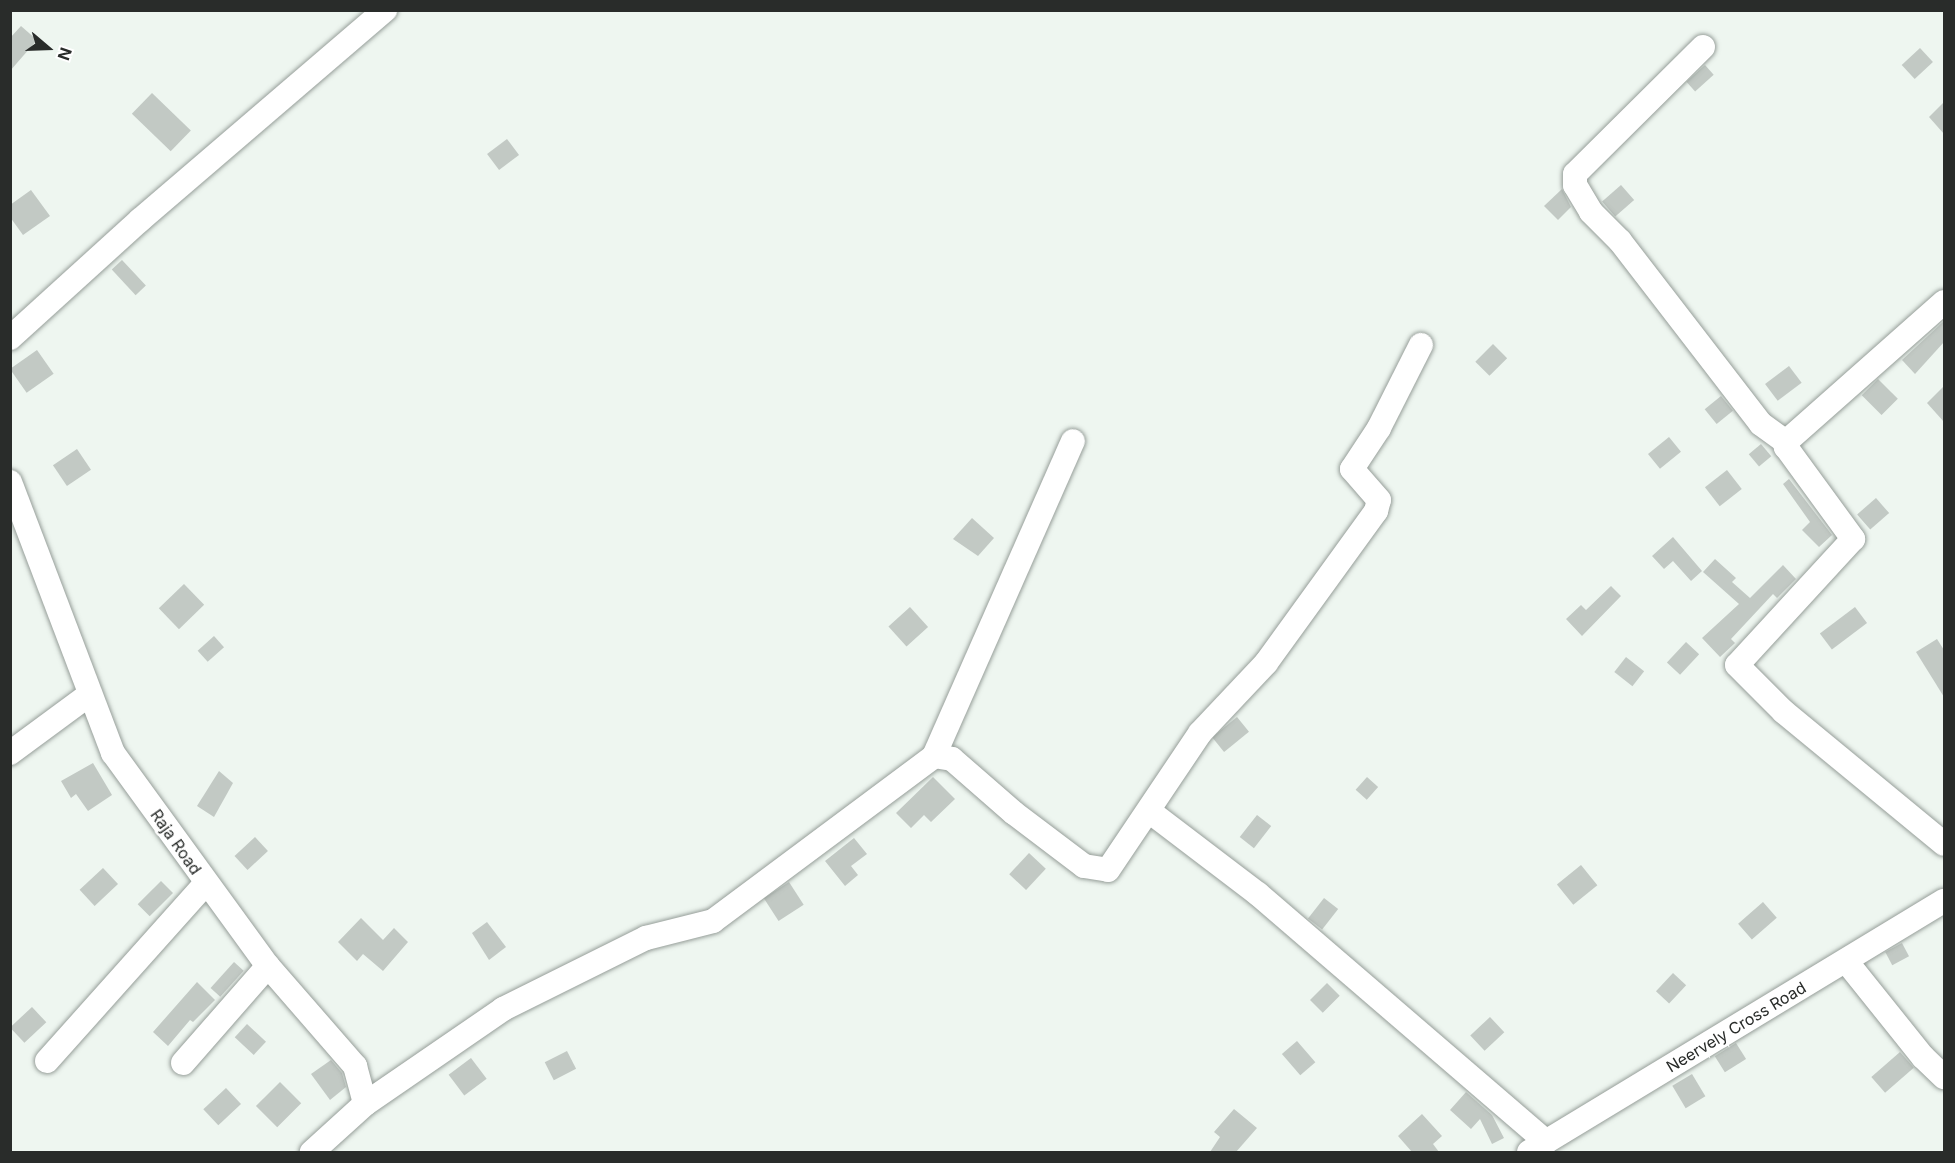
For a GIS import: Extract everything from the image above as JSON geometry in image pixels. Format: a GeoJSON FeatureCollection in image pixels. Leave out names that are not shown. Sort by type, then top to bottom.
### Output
{"type":"FeatureCollection","features":[{"type":"Feature","properties":{"kind":"street"},"geometry":{"type":"LineString","coordinates":[[10,338],[140,220],[386,10]]}},
{"type":"Feature","properties":{"kind":"street"},"geometry":{"type":"LineString","coordinates":[[1703,47],[1575,174],[1575,185],[1591,212],[1620,241],[1761,424],[1787,443]]}},
{"type":"Feature","properties":{"kind":"street"},"geometry":{"type":"LineString","coordinates":[[1944,302],[1787,443],[1786,447],[1853,539],[1737,665],[1784,712],[1944,844]]}},
{"type":"Feature","properties":{"kind":"street"},"geometry":{"type":"LineString","coordinates":[[934,756],[952,759],[1014,813],[1084,866],[1108,870],[1200,733],[1266,663],[1376,511],[1379,500],[1352,469],[1379,428],[1420,345]]}},
{"type":"Feature","properties":{"kind":"street"},"geometry":{"type":"LineString","coordinates":[[312,1152],[364,1104],[503,1009],[646,939],[713,921],[934,756],[1073,441]]}},
{"type":"Feature","properties":{"kind":"street","name":"Raja Road"},"geometry":{"type":"LineString","coordinates":[[10,482],[113,753],[206,884],[268,966],[355,1066],[364,1104]]}},
{"type":"Feature","properties":{"kind":"street"},"geometry":{"type":"LineString","coordinates":[[10,753],[90,694]]}},
{"type":"Feature","properties":{"kind":"street"},"geometry":{"type":"LineString","coordinates":[[1149,811],[1258,894],[1537,1147]]}},
{"type":"Feature","properties":{"kind":"street"},"geometry":{"type":"LineString","coordinates":[[47,1061],[206,884]]}},
{"type":"Feature","properties":{"kind":"street","name":"Neervely Cross Road"},"geometry":{"type":"LineString","coordinates":[[1537,1147],[1944,901]]}},
{"type":"Feature","properties":{"kind":"street"},"geometry":{"type":"LineString","coordinates":[[1846,961],[1923,1057],[1944,1077]]}},
{"type":"Feature","properties":{"kind":"street"},"geometry":{"type":"LineString","coordinates":[[183,1063],[268,966]]}},
{"type":"Feature","properties":{"kind":"building"},"geometry":{"type":"Polygon","coordinates":[[[21,26],[37,40],[10,71],[10,38],[21,26]]]}},
{"type":"Feature","properties":{"kind":"building"},"geometry":{"type":"Polygon","coordinates":[[[1920,48],[1933,62],[1915,79],[1902,65],[1920,48]]]}},
{"type":"Feature","properties":{"kind":"building"},"geometry":{"type":"Polygon","coordinates":[[[1705,65],[1714,75],[1695,91],[1686,82],[1705,65]]]}},
{"type":"Feature","properties":{"kind":"building"},"geometry":{"type":"Polygon","coordinates":[[[152,93],[191,131],[171,151],[132,114],[152,93]]]}},
{"type":"Feature","properties":{"kind":"building"},"geometry":{"type":"Polygon","coordinates":[[[1944,102],[1944,134],[1929,117],[1944,102]]]}},
{"type":"Feature","properties":{"kind":"building"},"geometry":{"type":"Polygon","coordinates":[[[507,139],[519,155],[499,170],[487,154],[507,139]]]}},
{"type":"Feature","properties":{"kind":"building"},"geometry":{"type":"Polygon","coordinates":[[[1621,185],[1634,200],[1615,216],[1602,201],[1621,185]]]}},
{"type":"Feature","properties":{"kind":"building"},"geometry":{"type":"Polygon","coordinates":[[[1562,189],[1571,207],[1558,220],[1544,206],[1562,189]]]}},
{"type":"Feature","properties":{"kind":"building"},"geometry":{"type":"Polygon","coordinates":[[[31,190],[50,216],[23,235],[10,217],[10,205],[31,190]]]}},
{"type":"Feature","properties":{"kind":"building"},"geometry":{"type":"Polygon","coordinates":[[[122,260],[146,286],[136,295],[112,270],[122,260]]]}},
{"type":"Feature","properties":{"kind":"building"},"geometry":{"type":"Polygon","coordinates":[[[1944,321],[1944,342],[1915,374],[1902,360],[1944,321]]]}},
{"type":"Feature","properties":{"kind":"building"},"geometry":{"type":"Polygon","coordinates":[[[1493,344],[1507,358],[1489,376],[1475,362],[1493,344]]]}},
{"type":"Feature","properties":{"kind":"building"},"geometry":{"type":"Polygon","coordinates":[[[37,350],[54,374],[27,393],[10,369],[37,350]]]}},
{"type":"Feature","properties":{"kind":"building"},"geometry":{"type":"Polygon","coordinates":[[[1789,366],[1802,383],[1778,401],[1765,384],[1789,366]]]}},
{"type":"Feature","properties":{"kind":"building"},"geometry":{"type":"Polygon","coordinates":[[[1878,379],[1898,399],[1882,415],[1862,395],[1878,379]]]}},
{"type":"Feature","properties":{"kind":"building"},"geometry":{"type":"Polygon","coordinates":[[[1944,386],[1944,422],[1927,403],[1944,386]]]}},
{"type":"Feature","properties":{"kind":"building"},"geometry":{"type":"Polygon","coordinates":[[[1721,396],[1733,411],[1717,424],[1705,409],[1721,396]]]}},
{"type":"Feature","properties":{"kind":"building"},"geometry":{"type":"Polygon","coordinates":[[[1669,437],[1681,452],[1660,469],[1648,454],[1669,437]]]}},
{"type":"Feature","properties":{"kind":"building"},"geometry":{"type":"Polygon","coordinates":[[[1761,444],[1771,456],[1759,467],[1749,454],[1761,444]]]}},
{"type":"Feature","properties":{"kind":"building"},"geometry":{"type":"Polygon","coordinates":[[[77,449],[91,470],[67,486],[53,465],[77,449]]]}},
{"type":"Feature","properties":{"kind":"building"},"geometry":{"type":"Polygon","coordinates":[[[1727,470],[1742,489],[1720,506],[1705,487],[1727,470]]]}},
{"type":"Feature","properties":{"kind":"building"},"geometry":{"type":"Polygon","coordinates":[[[1789,479],[1832,535],[1819,547],[1802,530],[1810,522],[1783,484],[1789,479]]]}},
{"type":"Feature","properties":{"kind":"building"},"geometry":{"type":"Polygon","coordinates":[[[1876,498],[1889,513],[1870,529],[1857,514],[1876,498]]]}},
{"type":"Feature","properties":{"kind":"building"},"geometry":{"type":"Polygon","coordinates":[[[972,518],[994,538],[978,556],[953,539],[972,518]]]}},
{"type":"Feature","properties":{"kind":"building"},"geometry":{"type":"Polygon","coordinates":[[[1673,537],[1702,571],[1691,581],[1673,561],[1664,569],[1652,556],[1673,537]]]}},
{"type":"Feature","properties":{"kind":"building"},"geometry":{"type":"Polygon","coordinates":[[[1715,559],[1736,578],[1732,582],[1750,598],[1783,565],[1796,579],[1777,598],[1773,594],[1731,639],[1735,643],[1720,657],[1702,638],[1739,604],[1703,572],[1715,559]]]}},
{"type":"Feature","properties":{"kind":"building"},"geometry":{"type":"Polygon","coordinates":[[[184,584],[204,605],[179,629],[159,608],[184,584]]]}},
{"type":"Feature","properties":{"kind":"building"},"geometry":{"type":"Polygon","coordinates":[[[1611,586],[1621,596],[1582,636],[1566,619],[1581,605],[1586,610],[1611,586]]]}},
{"type":"Feature","properties":{"kind":"building"},"geometry":{"type":"Polygon","coordinates":[[[910,607],[928,627],[907,646],[888,626],[910,607]]]}},
{"type":"Feature","properties":{"kind":"building"},"geometry":{"type":"Polygon","coordinates":[[[1855,607],[1867,623],[1832,649],[1820,633],[1855,607]]]}},
{"type":"Feature","properties":{"kind":"building"},"geometry":{"type":"Polygon","coordinates":[[[214,636],[224,647],[208,662],[198,651],[214,636]]]}},
{"type":"Feature","properties":{"kind":"building"},"geometry":{"type":"Polygon","coordinates":[[[1937,639],[1944,650],[1944,697],[1916,652],[1937,639]]]}},
{"type":"Feature","properties":{"kind":"building"},"geometry":{"type":"Polygon","coordinates":[[[1686,642],[1699,654],[1680,675],[1667,662],[1686,642]]]}},
{"type":"Feature","properties":{"kind":"building"},"geometry":{"type":"Polygon","coordinates":[[[1626,657],[1644,671],[1632,686],[1614,672],[1626,657]]]}},
{"type":"Feature","properties":{"kind":"building"},"geometry":{"type":"Polygon","coordinates":[[[1237,717],[1249,732],[1224,752],[1212,737],[1237,717]]]}},
{"type":"Feature","properties":{"kind":"building"},"geometry":{"type":"Polygon","coordinates":[[[93,763],[112,795],[88,811],[76,794],[71,798],[61,781],[93,763]]]}},
{"type":"Feature","properties":{"kind":"building"},"geometry":{"type":"Polygon","coordinates":[[[219,771],[233,783],[214,817],[197,806],[219,771]]]}},
{"type":"Feature","properties":{"kind":"building"},"geometry":{"type":"Polygon","coordinates":[[[933,777],[955,799],[931,822],[924,815],[911,828],[896,813],[933,777]]]}},
{"type":"Feature","properties":{"kind":"building"},"geometry":{"type":"Polygon","coordinates":[[[1367,777],[1378,787],[1367,800],[1356,790],[1367,777]]]}},
{"type":"Feature","properties":{"kind":"building"},"geometry":{"type":"Polygon","coordinates":[[[1257,815],[1271,826],[1254,848],[1240,837],[1257,815]]]}},
{"type":"Feature","properties":{"kind":"building"},"geometry":{"type":"Polygon","coordinates":[[[255,837],[268,851],[247,870],[235,856],[255,837]]]}},
{"type":"Feature","properties":{"kind":"building"},"geometry":{"type":"Polygon","coordinates":[[[854,838],[867,854],[851,866],[858,875],[845,886],[825,861],[854,838]]]}},
{"type":"Feature","properties":{"kind":"building"},"geometry":{"type":"Polygon","coordinates":[[[1029,853],[1046,869],[1026,890],[1009,874],[1029,853]]]}},
{"type":"Feature","properties":{"kind":"building"},"geometry":{"type":"Polygon","coordinates":[[[1581,865],[1597,885],[1573,905],[1557,885],[1581,865]]]}},
{"type":"Feature","properties":{"kind":"building"},"geometry":{"type":"Polygon","coordinates":[[[103,868],[118,884],[95,906],[80,890],[103,868]]]}},
{"type":"Feature","properties":{"kind":"building"},"geometry":{"type":"Polygon","coordinates":[[[161,881],[173,893],[150,916],[138,904],[161,881]]]}},
{"type":"Feature","properties":{"kind":"building"},"geometry":{"type":"Polygon","coordinates":[[[789,882],[804,905],[779,921],[764,898],[789,882]]]}},
{"type":"Feature","properties":{"kind":"building"},"geometry":{"type":"Polygon","coordinates":[[[1324,898],[1338,909],[1322,930],[1308,918],[1324,898]]]}},
{"type":"Feature","properties":{"kind":"building"},"geometry":{"type":"Polygon","coordinates":[[[1763,902],[1777,918],[1752,939],[1738,924],[1763,902]]]}},
{"type":"Feature","properties":{"kind":"building"},"geometry":{"type":"Polygon","coordinates":[[[361,918],[383,940],[394,928],[408,942],[383,971],[363,954],[357,961],[338,942],[361,918]]]}},
{"type":"Feature","properties":{"kind":"building"},"geometry":{"type":"Polygon","coordinates":[[[487,922],[506,947],[489,960],[472,933],[487,922]]]}},
{"type":"Feature","properties":{"kind":"building"},"geometry":{"type":"Polygon","coordinates":[[[1902,943],[1909,956],[1892,965],[1885,952],[1902,943]]]}},
{"type":"Feature","properties":{"kind":"building"},"geometry":{"type":"Polygon","coordinates":[[[234,962],[244,971],[220,997],[211,988],[234,962]]]}},
{"type":"Feature","properties":{"kind":"building"},"geometry":{"type":"Polygon","coordinates":[[[1673,973],[1686,985],[1669,1004],[1656,991],[1673,973]]]}},
{"type":"Feature","properties":{"kind":"building"},"geometry":{"type":"Polygon","coordinates":[[[197,982],[215,1000],[193,1022],[190,1020],[168,1046],[153,1032],[197,982]]]}},
{"type":"Feature","properties":{"kind":"building"},"geometry":{"type":"Polygon","coordinates":[[[1327,983],[1340,996],[1323,1013],[1310,1000],[1327,983]]]}},
{"type":"Feature","properties":{"kind":"building"},"geometry":{"type":"Polygon","coordinates":[[[32,1007],[46,1022],[24,1043],[10,1027],[32,1007]]]}},
{"type":"Feature","properties":{"kind":"building"},"geometry":{"type":"Polygon","coordinates":[[[1490,1017],[1504,1032],[1485,1051],[1470,1035],[1490,1017]]]}},
{"type":"Feature","properties":{"kind":"building"},"geometry":{"type":"Polygon","coordinates":[[[247,1024],[266,1042],[254,1055],[235,1037],[247,1024]]]}},
{"type":"Feature","properties":{"kind":"building"},"geometry":{"type":"Polygon","coordinates":[[[1297,1041],[1315,1062],[1300,1075],[1282,1054],[1297,1041]]]}},
{"type":"Feature","properties":{"kind":"building"},"geometry":{"type":"Polygon","coordinates":[[[1736,1043],[1746,1059],[1725,1072],[1715,1056],[1736,1043]]]}},
{"type":"Feature","properties":{"kind":"building"},"geometry":{"type":"Polygon","coordinates":[[[567,1051],[576,1069],[554,1080],[545,1062],[567,1051]]]}},
{"type":"Feature","properties":{"kind":"building"},"geometry":{"type":"Polygon","coordinates":[[[1900,1052],[1914,1068],[1885,1093],[1871,1077],[1900,1052]]]}},
{"type":"Feature","properties":{"kind":"building"},"geometry":{"type":"Polygon","coordinates":[[[471,1058],[487,1079],[464,1096],[449,1075],[471,1058]]]}},
{"type":"Feature","properties":{"kind":"building"},"geometry":{"type":"Polygon","coordinates":[[[331,1060],[342,1073],[346,1087],[330,1100],[311,1074],[331,1060]]]}},
{"type":"Feature","properties":{"kind":"building"},"geometry":{"type":"Polygon","coordinates":[[[1692,1074],[1705,1096],[1686,1108],[1672,1086],[1692,1074]]]}},
{"type":"Feature","properties":{"kind":"building"},"geometry":{"type":"Polygon","coordinates":[[[280,1082],[301,1103],[277,1127],[256,1106],[280,1082]]]}},
{"type":"Feature","properties":{"kind":"building"},"geometry":{"type":"Polygon","coordinates":[[[226,1088],[241,1104],[218,1125],[203,1109],[226,1088]]]}},
{"type":"Feature","properties":{"kind":"building"},"geometry":{"type":"Polygon","coordinates":[[[1466,1092],[1492,1115],[1504,1138],[1492,1144],[1480,1119],[1471,1129],[1450,1110],[1466,1092]]]}},
{"type":"Feature","properties":{"kind":"building"},"geometry":{"type":"Polygon","coordinates":[[[1234,1109],[1257,1128],[1236,1152],[1210,1152],[1220,1137],[1214,1132],[1234,1109]]]}},
{"type":"Feature","properties":{"kind":"building"},"geometry":{"type":"Polygon","coordinates":[[[1422,1114],[1442,1136],[1433,1144],[1439,1152],[1412,1152],[1398,1136],[1422,1114]]]}}]}
